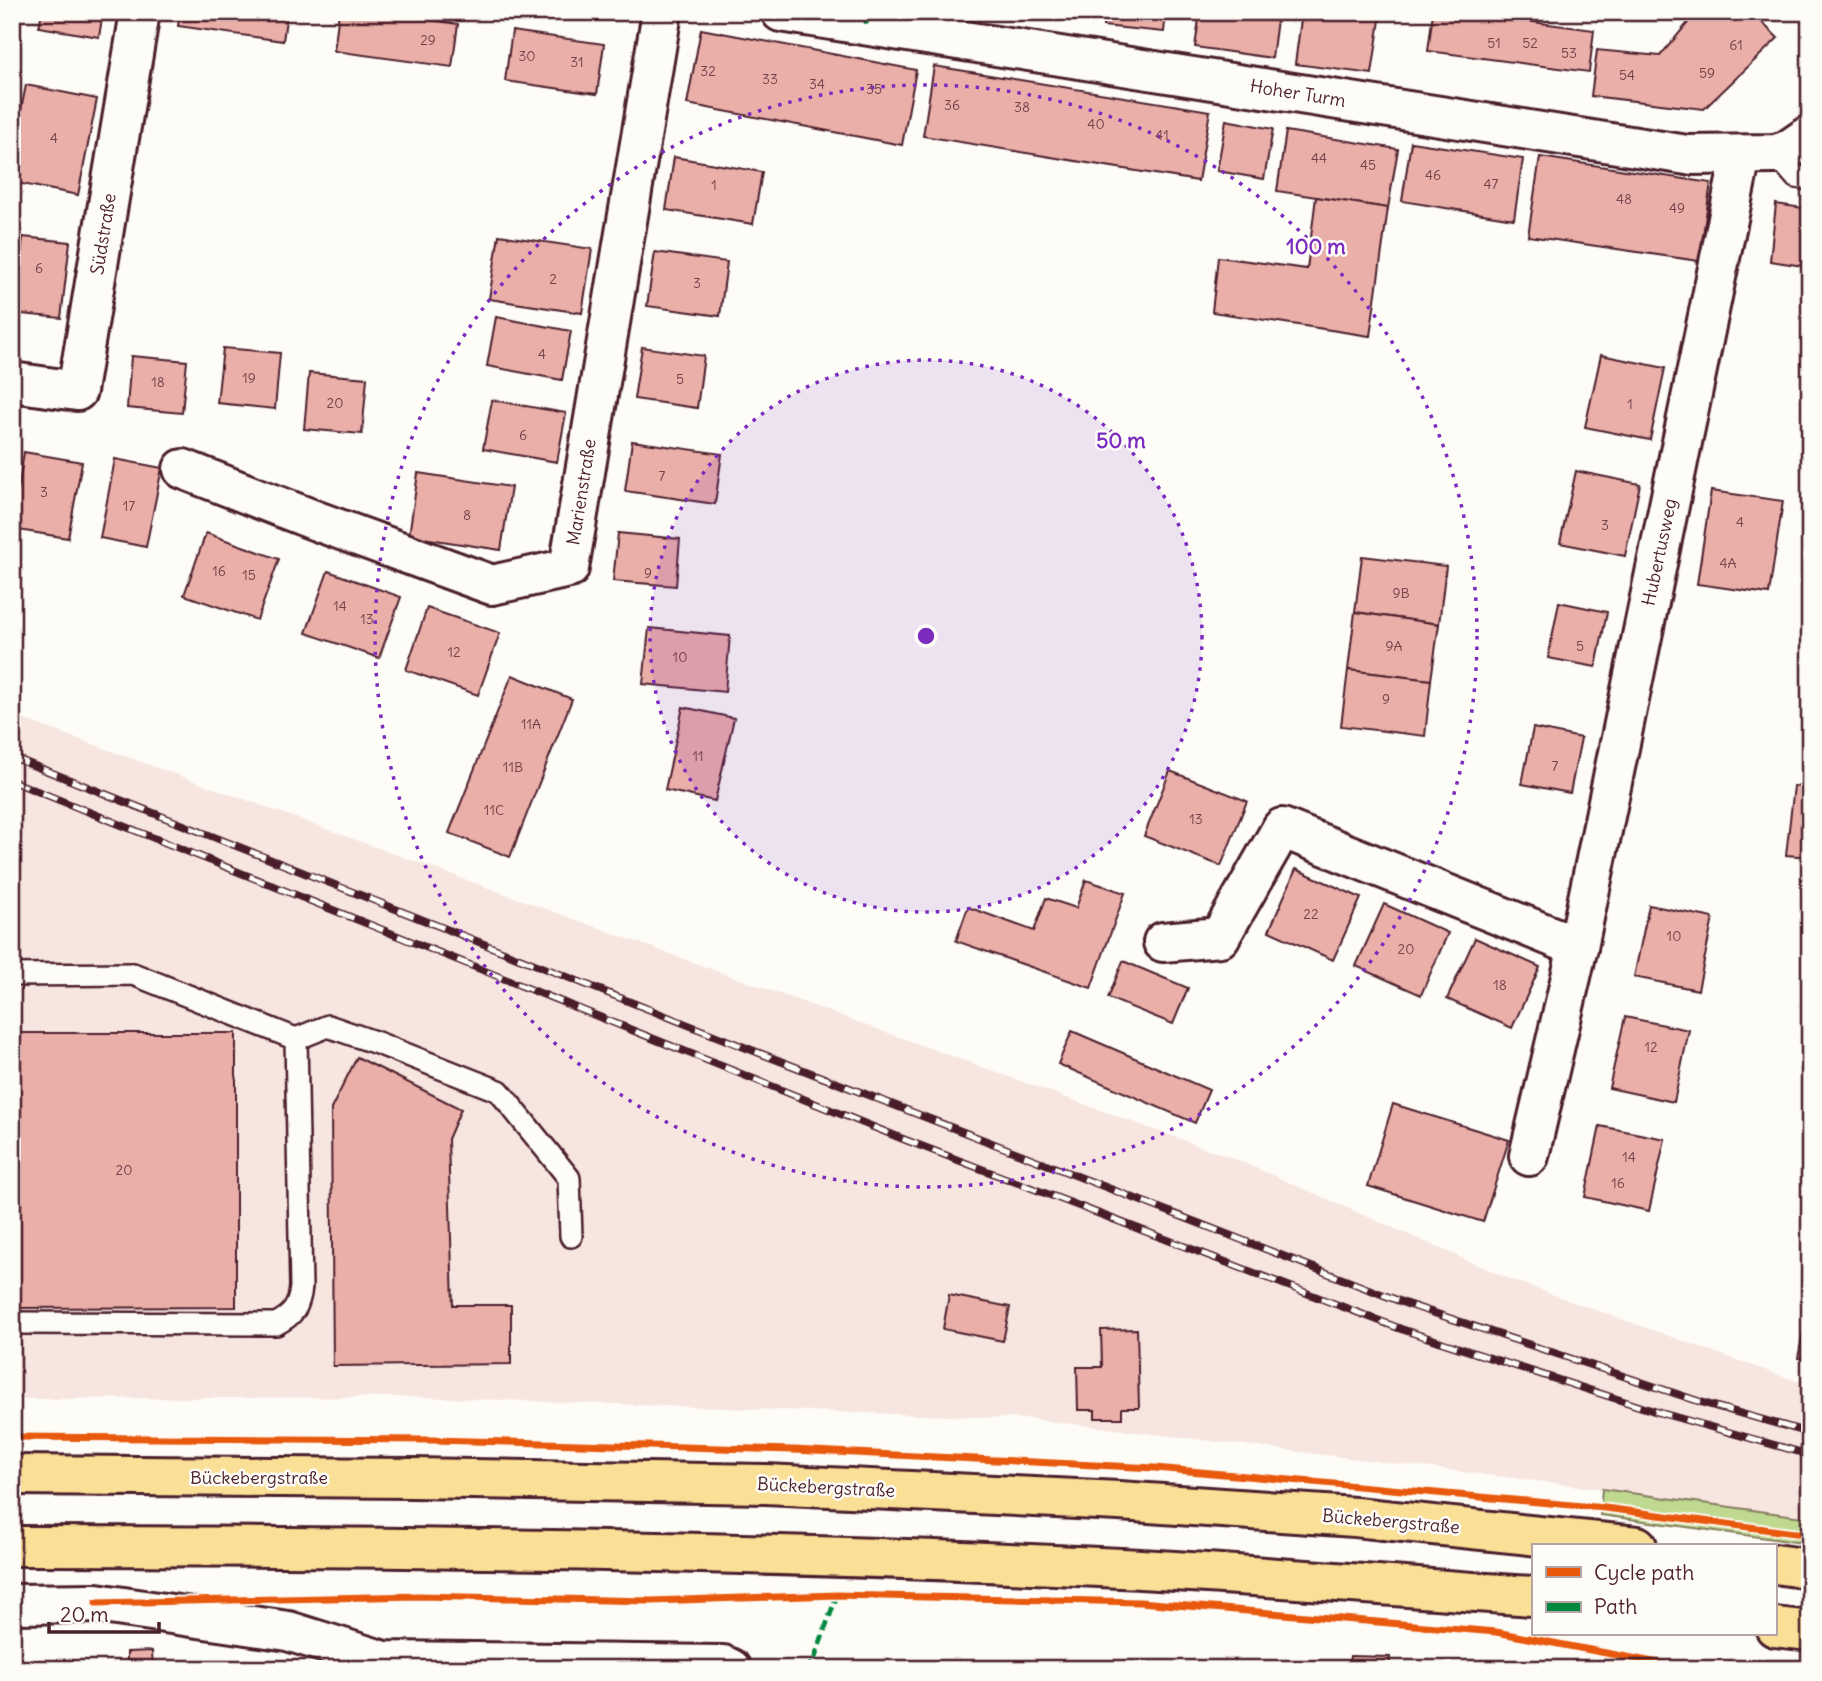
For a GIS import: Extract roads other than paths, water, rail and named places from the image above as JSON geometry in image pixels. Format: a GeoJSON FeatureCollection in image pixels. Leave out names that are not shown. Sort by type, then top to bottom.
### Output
{"type":"FeatureCollection","features":[{"type":"Feature","properties":{"kind":"highway","name":"Bückebergstraße"},"geometry":{"type":"LineString","coordinates":[[12,1475],[766,1484],[1119,1501],[1355,1517],[1618,1544]]}},
{"type":"Feature","properties":{"kind":"highway"},"geometry":{"type":"LineString","coordinates":[[12,1546],[410,1548],[769,1555],[1123,1569],[1532,1596]]}},
{"type":"Feature","properties":{"kind":"highway"},"geometry":{"type":"LineString","coordinates":[[1776,1564],[1810,1569]]}},
{"type":"Feature","properties":{"kind":"highway"},"geometry":{"type":"LineString","coordinates":[[1776,1626],[1810,1631]]}},
{"type":"Feature","properties":{"kind":"street","name":"Südstraße"},"geometry":{"type":"LineString","coordinates":[[12,382],[77,391],[140,12]]}},
{"type":"Feature","properties":{"kind":"street","name":"Marienstraße"},"geometry":{"type":"LineString","coordinates":[[183,469],[492,586],[569,568],[662,12]]}},
{"type":"Feature","properties":{"kind":"street","name":"Hoher Turm"},"geometry":{"type":"LineString","coordinates":[[781,12],[867,18],[1687,155],[1758,155],[1788,150],[1810,135]]}},
{"type":"Feature","properties":{"kind":"street","name":"Hubertusweg"},"geometry":{"type":"LineString","coordinates":[[1529,1156],[1758,155]]}},
{"type":"Feature","properties":{"kind":"street"},"geometry":{"type":"LineString","coordinates":[[1163,942],[1220,937],[1282,828],[1578,947]]}},
{"type":"Feature","properties":{"kind":"street"},"geometry":{"type":"LineString","coordinates":[[12,1604],[96,1604],[288,1631],[382,1665],[723,1665],[731,1669]]}},
{"type":"Feature","properties":{"kind":"lane"},"geometry":{"type":"LineString","coordinates":[[1758,155],[1796,177],[1810,179]]}},
{"type":"Feature","properties":{"kind":"lane"},"geometry":{"type":"LineString","coordinates":[[12,975],[133,974],[296,1039],[328,1026],[499,1091],[569,1178],[571,1236]]}},
{"type":"Feature","properties":{"kind":"lane"},"geometry":{"type":"LineString","coordinates":[[12,1323],[276,1324],[290,1317],[299,1304],[301,1287],[296,1039]]}},
{"type":"Feature","properties":{"kind":"railway"},"geometry":{"type":"LineString","coordinates":[[12,757],[744,1047],[1407,1304],[1707,1404],[1810,1433]]}},
{"type":"Feature","properties":{"kind":"railway"},"geometry":{"type":"LineString","coordinates":[[12,781],[903,1139],[1401,1329],[1654,1411],[1810,1455]]}}]}
